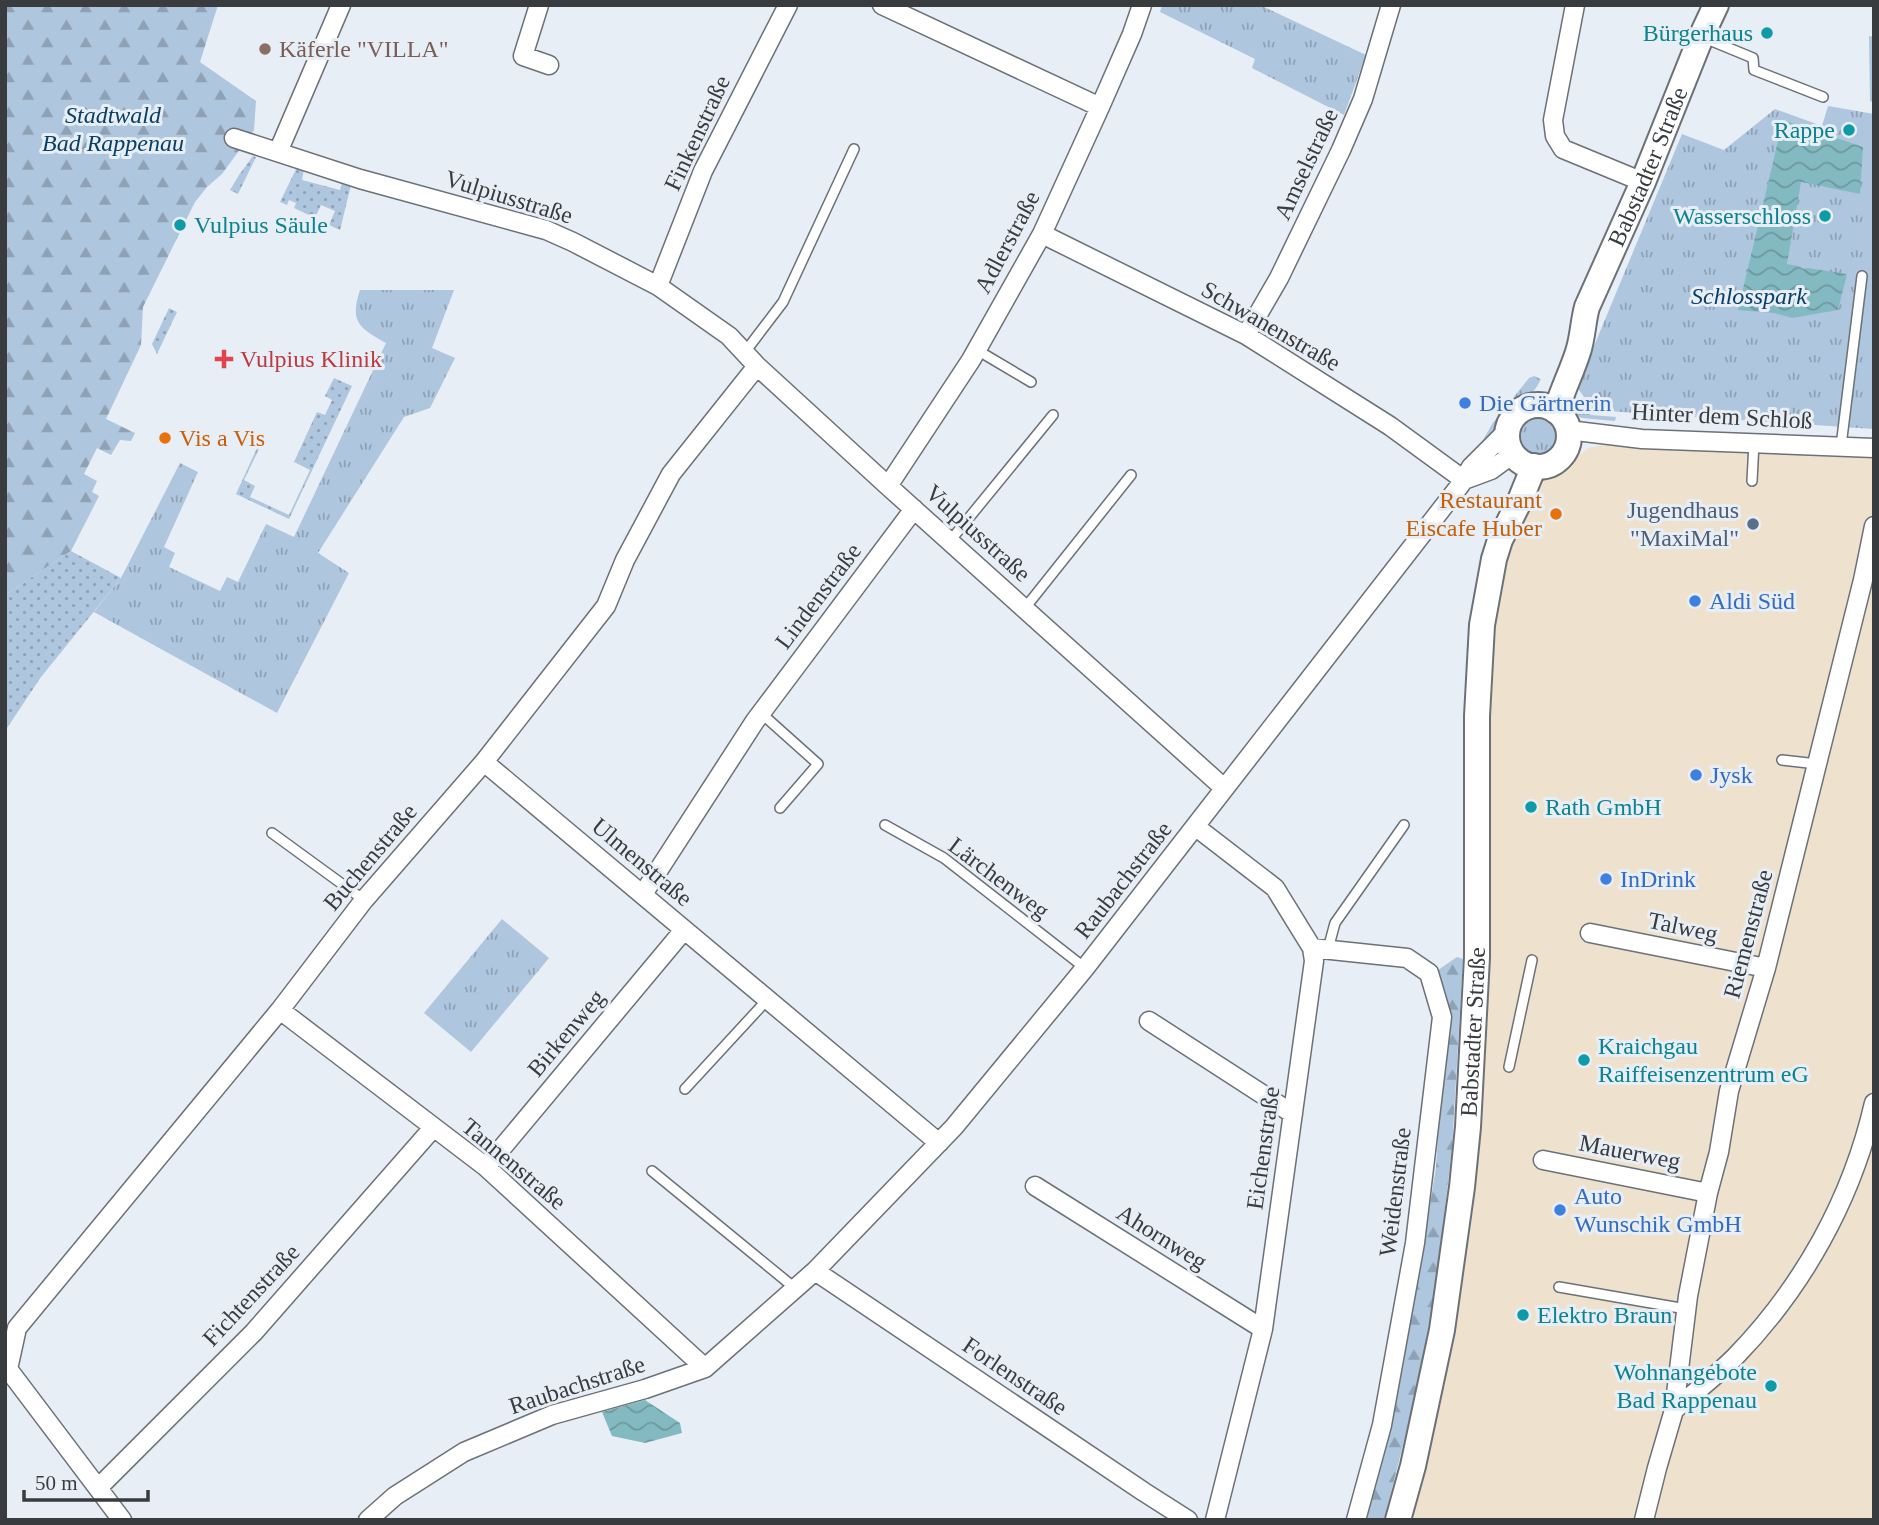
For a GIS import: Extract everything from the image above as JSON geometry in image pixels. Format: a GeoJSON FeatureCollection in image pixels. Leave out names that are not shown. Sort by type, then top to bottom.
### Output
{"type":"FeatureCollection","features":[{"type":"Feature","properties":{"kind":"street"},"geometry":{"type":"LineString","coordinates":[[278,152],[341,5]]}},
{"type":"Feature","properties":{"kind":"street"},"geometry":{"type":"LineString","coordinates":[[539,5],[523,56],[549,65]]}},
{"type":"Feature","properties":{"kind":"street","name":"Finkenstraße"},"geometry":{"type":"LineString","coordinates":[[658,286],[703,171],[788,5]]}},
{"type":"Feature","properties":{"kind":"street"},"geometry":{"type":"LineString","coordinates":[[882,5],[1100,107]]}},
{"type":"Feature","properties":{"kind":"street","name":"Adlerstraße"},"geometry":{"type":"LineString","coordinates":[[888,486],[977,350],[1042,234],[1132,34],[1142,5]]}},
{"type":"Feature","properties":{"kind":"street","name":"Amselstraße"},"geometry":{"type":"LineString","coordinates":[[1246,335],[1279,278],[1341,150],[1363,99],[1391,5]]}},
{"type":"Feature","properties":{"kind":"street"},"geometry":{"type":"LineString","coordinates":[[1575,5],[1553,120],[1555,136],[1563,149],[1643,183]]}},
{"type":"Feature","properties":{"kind":"street","name":"Babstadter Straße"},"geometry":{"type":"LineString","coordinates":[[1517,452],[1542,466],[1557,459],[1567,446],[1552,415],[1579,351],[1587,307],[1643,183],[1716,5]]}},
{"type":"Feature","properties":{"kind":"street","name":"Vulpiusstraße"},"geometry":{"type":"LineString","coordinates":[[234,138],[360,179],[546,230],[658,286],[729,336],[757,366],[888,486],[1224,788]]}},
{"type":"Feature","properties":{"kind":"street","name":"Schwanenstraße"},"geometry":{"type":"LineString","coordinates":[[1042,234],[1246,335],[1390,426],[1464,480]]}},
{"type":"Feature","properties":{"kind":"street","name":"Buchenstraße"},"geometry":{"type":"LineString","coordinates":[[98,1488],[8,1369],[17,1328],[280,1010],[364,900],[484,762],[606,606],[625,560],[671,474],[757,366]]}},
{"type":"Feature","properties":{"kind":"street","name":"Babstadter Straße"},"geometry":{"type":"LineString","coordinates":[[1398,1520],[1413,1466],[1442,1330],[1465,1163],[1477,957],[1477,716],[1480,652],[1494,559],[1500,540],[1521,498],[1517,452],[1510,422],[1524,408],[1552,415]]}},
{"type":"Feature","properties":{"kind":"street","name":"Hinter dem Schloß"},"geometry":{"type":"LineString","coordinates":[[1552,415],[1642,439],[1874,447]]}},
{"type":"Feature","properties":{"kind":"street","name":"Raubachstraße"},"geometry":{"type":"LineString","coordinates":[[368,1520],[396,1496],[464,1452],[552,1415],[645,1390],[705,1368],[796,1289],[939,1143],[1085,968],[1464,480],[1471,467],[1517,452]]}},
{"type":"Feature","properties":{"kind":"street","name":"Lindenstraße"},"geometry":{"type":"LineString","coordinates":[[643,894],[761,713],[914,509]]}},
{"type":"Feature","properties":{"kind":"street","name":"Riemenstraße"},"geometry":{"type":"LineString","coordinates":[[1644,1520],[1674,1410],[1686,1310],[1729,1091],[1766,968],[1863,580],[1874,526]]}},
{"type":"Feature","properties":{"kind":"street","name":"Ulmenstraße"},"geometry":{"type":"LineString","coordinates":[[484,762],[939,1143]]}},
{"type":"Feature","properties":{"kind":"street"},"geometry":{"type":"LineString","coordinates":[[1196,827],[1275,888],[1320,948]]}},
{"type":"Feature","properties":{"kind":"street","name":"Birkenweg"},"geometry":{"type":"LineString","coordinates":[[486,1167],[684,930]]}},
{"type":"Feature","properties":{"kind":"street","name":"Talweg"},"geometry":{"type":"LineString","coordinates":[[1590,933],[1766,968]]}},
{"type":"Feature","properties":{"kind":"street","name":"Eichenstraße"},"geometry":{"type":"LineString","coordinates":[[1215,1520],[1263,1329],[1314,961],[1320,948]]}},
{"type":"Feature","properties":{"kind":"street","name":"Weidenstraße"},"geometry":{"type":"LineString","coordinates":[[1320,948],[1407,958],[1429,973],[1442,1017],[1415,1242],[1382,1425],[1356,1520]]}},
{"type":"Feature","properties":{"kind":"street","name":"Tannenstraße"},"geometry":{"type":"LineString","coordinates":[[280,1010],[486,1167],[705,1368]]}},
{"type":"Feature","properties":{"kind":"street"},"geometry":{"type":"LineString","coordinates":[[1149,1021],[1293,1114]]}},
{"type":"Feature","properties":{"kind":"street"},"geometry":{"type":"LineString","coordinates":[[1674,1410],[1733,1359],[1771,1317],[1795,1284],[1831,1224],[1853,1175],[1874,1103]]}},
{"type":"Feature","properties":{"kind":"street","name":"Fichtenstraße"},"geometry":{"type":"LineString","coordinates":[[98,1488],[254,1332],[433,1128]]}},
{"type":"Feature","properties":{"kind":"street","name":"Mauerweg"},"geometry":{"type":"LineString","coordinates":[[1543,1160],[1708,1193]]}},
{"type":"Feature","properties":{"kind":"street","name":"Ahornweg"},"geometry":{"type":"LineString","coordinates":[[1035,1186],[1263,1329]]}},
{"type":"Feature","properties":{"kind":"street","name":"Forlenstraße"},"geometry":{"type":"LineString","coordinates":[[815,1271],[1188,1520]]}},
{"type":"Feature","properties":{"kind":"street"},"geometry":{"type":"LineString","coordinates":[[98,1488],[122,1520]]}},
{"type":"Feature","properties":{"kind":"lane"},"geometry":{"type":"LineString","coordinates":[[1701,37],[1753,58],[1754,70],[1823,97]]}},
{"type":"Feature","properties":{"kind":"lane"},"geometry":{"type":"LineString","coordinates":[[745,352],[783,302],[854,149]]}},
{"type":"Feature","properties":{"kind":"lane"},"geometry":{"type":"LineString","coordinates":[[1841,446],[1862,276]]}},
{"type":"Feature","properties":{"kind":"lane"},"geometry":{"type":"LineString","coordinates":[[977,350],[1031,382]]}},
{"type":"Feature","properties":{"kind":"lane"},"geometry":{"type":"LineString","coordinates":[[950,541],[1054,415]]}},
{"type":"Feature","properties":{"kind":"lane"},"geometry":{"type":"LineString","coordinates":[[1752,481],[1754,443]]}},
{"type":"Feature","properties":{"kind":"lane","name":"Vulpiusstraße"},"geometry":{"type":"LineString","coordinates":[[1025,608],[1132,475]]}},
{"type":"Feature","properties":{"kind":"lane"},"geometry":{"type":"LineString","coordinates":[[761,713],[817,764],[780,808]]}},
{"type":"Feature","properties":{"kind":"lane"},"geometry":{"type":"LineString","coordinates":[[1782,760],[1817,764]]}},
{"type":"Feature","properties":{"kind":"lane","name":"Lärchenweg"},"geometry":{"type":"LineString","coordinates":[[885,825],[944,858],[1085,968]]}},
{"type":"Feature","properties":{"kind":"lane"},"geometry":{"type":"LineString","coordinates":[[1320,948],[1404,825]]}},
{"type":"Feature","properties":{"kind":"lane"},"geometry":{"type":"LineString","coordinates":[[272,833],[364,900]]}},
{"type":"Feature","properties":{"kind":"lane"},"geometry":{"type":"LineString","coordinates":[[1509,1068],[1532,960]]}},
{"type":"Feature","properties":{"kind":"lane"},"geometry":{"type":"LineString","coordinates":[[685,1089],[768,1000]]}},
{"type":"Feature","properties":{"kind":"lane"},"geometry":{"type":"LineString","coordinates":[[652,1171],[796,1289]]}},
{"type":"Feature","properties":{"kind":"lane"},"geometry":{"type":"LineString","coordinates":[[1559,1287],[1686,1310]]}},
{"type":"Feature","properties":{"kind":"shaded area"},"geometry":{"type":"Polygon","coordinates":[[[1614,443],[1874,458],[1874,1520],[1402,1520],[1449,1301],[1483,696],[1504,554],[1535,484],[1563,470],[1588,448],[1614,443]]]}},
{"type":"Feature","properties":{"kind":"green space","name":"Stadtwald Bad Rappenau"},"geometry":{"type":"Polygon","coordinates":[[[5,5],[218,5],[200,62],[256,101],[254,130],[222,174],[195,202],[143,307],[141,345],[106,419],[135,433],[131,441],[120,440],[111,455],[97,448],[84,474],[97,481],[92,492],[99,496],[71,551],[5,595],[5,5]]]}},
{"type":"Feature","properties":{"kind":"green space"},"geometry":{"type":"Polygon","coordinates":[[[1162,5],[1260,5],[1366,55],[1344,115],[1252,68],[1255,59],[1160,12],[1162,5]]]}},
{"type":"Feature","properties":{"kind":"green space"},"geometry":{"type":"Polygon","coordinates":[[[1869,36],[1874,37],[1874,102],[1870,101],[1869,36]]]}},
{"type":"Feature","properties":{"kind":"green space","name":"Schlosspark"},"geometry":{"type":"Polygon","coordinates":[[[1828,106],[1874,114],[1874,429],[1593,410],[1577,387],[1682,134],[1724,150],[1775,109],[1822,126],[1828,106]]]}},
{"type":"Feature","properties":{"kind":"green space"},"geometry":{"type":"Polygon","coordinates":[[[253,156],[256,157],[238,194],[230,190],[239,175],[253,156]]]}},
{"type":"Feature","properties":{"kind":"green space"},"geometry":{"type":"Polygon","coordinates":[[[297,167],[304,169],[302,180],[340,190],[343,179],[352,181],[340,230],[329,225],[335,211],[321,205],[315,218],[294,208],[296,203],[289,200],[287,205],[280,202],[297,167]]]}},
{"type":"Feature","properties":{"kind":"green space"},"geometry":{"type":"Polygon","coordinates":[[[360,290],[454,290],[432,348],[455,358],[430,408],[404,417],[318,553],[349,573],[277,713],[94,612],[121,578],[180,463],[198,472],[164,547],[175,553],[169,567],[220,591],[227,577],[238,582],[266,524],[294,537],[386,343],[359,323],[356,310],[360,290]]]}},
{"type":"Feature","properties":{"kind":"green space"},"geometry":{"type":"Polygon","coordinates":[[[169,308],[177,312],[157,354],[152,344],[169,308]]]}},
{"type":"Feature","properties":{"kind":"green space"},"geometry":{"type":"Polygon","coordinates":[[[1534,376],[1541,379],[1537,386],[1510,410],[1483,447],[1482,442],[1492,424],[1529,378],[1534,376]]]}},
{"type":"Feature","properties":{"kind":"green space"},"geometry":{"type":"Polygon","coordinates":[[[334,378],[352,386],[289,519],[236,494],[258,446],[260,447],[244,480],[255,486],[250,497],[289,515],[310,470],[294,462],[317,412],[325,415],[332,400],[325,396],[334,378]]]}},
{"type":"Feature","properties":{"kind":"green space"},"geometry":{"type":"Polygon","coordinates":[[[1570,393],[1579,399],[1591,415],[1616,417],[1615,421],[1582,418],[1573,414],[1569,404],[1570,393]]]}},
{"type":"Feature","properties":{"kind":"green space"},"geometry":{"type":"Polygon","coordinates":[[[1539,418],[1552,423],[1557,436],[1552,449],[1539,454],[1526,449],[1521,436],[1526,423],[1539,418]]]}},
{"type":"Feature","properties":{"kind":"green space"},"geometry":{"type":"Polygon","coordinates":[[[71,551],[121,578],[41,677],[5,731],[5,595],[71,551]]]}},
{"type":"Feature","properties":{"kind":"green space"},"geometry":{"type":"Polygon","coordinates":[[[502,919],[549,958],[471,1052],[424,1013],[502,919]]]}},
{"type":"Feature","properties":{"kind":"green space"},"geometry":{"type":"Polygon","coordinates":[[[1457,957],[1463,959],[1452,1149],[1435,1292],[1416,1394],[1384,1520],[1364,1520],[1392,1417],[1436,1167],[1446,1016],[1438,970],[1457,957]]]}},
{"type":"Feature","properties":{"kind":"water"},"geometry":{"type":"Polygon","coordinates":[[[1783,120],[1863,147],[1860,194],[1801,182],[1787,264],[1804,269],[1847,274],[1838,310],[1792,318],[1774,313],[1738,310],[1783,120]]]}},
{"type":"Feature","properties":{"kind":"water"},"geometry":{"type":"Polygon","coordinates":[[[645,1400],[680,1423],[682,1433],[645,1443],[612,1436],[602,1412],[645,1400]]]}},
{"type":"Feature","properties":{"kind":"place","name":"Bürgerhaus"},"geometry":{"type":"Point","coordinates":[1767,33]}},
{"type":"Feature","properties":{"kind":"place","name":"Käferle \"VILLA\""},"geometry":{"type":"Point","coordinates":[265,49]}},
{"type":"Feature","properties":{"kind":"place","name":"Rappe"},"geometry":{"type":"Point","coordinates":[1849,130]}},
{"type":"Feature","properties":{"kind":"place","name":"Wasserschloss"},"geometry":{"type":"Point","coordinates":[1825,216]}},
{"type":"Feature","properties":{"kind":"place","name":"Vulpius Säule"},"geometry":{"type":"Point","coordinates":[180,225]}},
{"type":"Feature","properties":{"kind":"place","name":"Vulpius Klinik"},"geometry":{"type":"Point","coordinates":[224,359]}},
{"type":"Feature","properties":{"kind":"place","name":"Die Gärtnerin"},"geometry":{"type":"Point","coordinates":[1465,403]}},
{"type":"Feature","properties":{"kind":"place","name":"Vis a Vis"},"geometry":{"type":"Point","coordinates":[165,438]}},
{"type":"Feature","properties":{"kind":"place","name":"Restaurant Eiscafe Huber"},"geometry":{"type":"Point","coordinates":[1556,514]}},
{"type":"Feature","properties":{"kind":"place","name":"Jugendhaus \"MaxiMal\""},"geometry":{"type":"Point","coordinates":[1753,524]}},
{"type":"Feature","properties":{"kind":"place","name":"Aldi Süd"},"geometry":{"type":"Point","coordinates":[1695,601]}},
{"type":"Feature","properties":{"kind":"place","name":"Jysk"},"geometry":{"type":"Point","coordinates":[1696,775]}},
{"type":"Feature","properties":{"kind":"place","name":"Rath GmbH"},"geometry":{"type":"Point","coordinates":[1531,807]}},
{"type":"Feature","properties":{"kind":"place","name":"InDrink"},"geometry":{"type":"Point","coordinates":[1606,879]}},
{"type":"Feature","properties":{"kind":"place","name":"Kraichgau Raiffeisenzentrum eG"},"geometry":{"type":"Point","coordinates":[1584,1060]}},
{"type":"Feature","properties":{"kind":"place","name":"Auto Wunschik GmbH"},"geometry":{"type":"Point","coordinates":[1560,1210]}},
{"type":"Feature","properties":{"kind":"place","name":"Elektro Braun"},"geometry":{"type":"Point","coordinates":[1523,1315]}},
{"type":"Feature","properties":{"kind":"place","name":"Wohnangebote Bad Rappenau"},"geometry":{"type":"Point","coordinates":[1771,1386]}}]}
